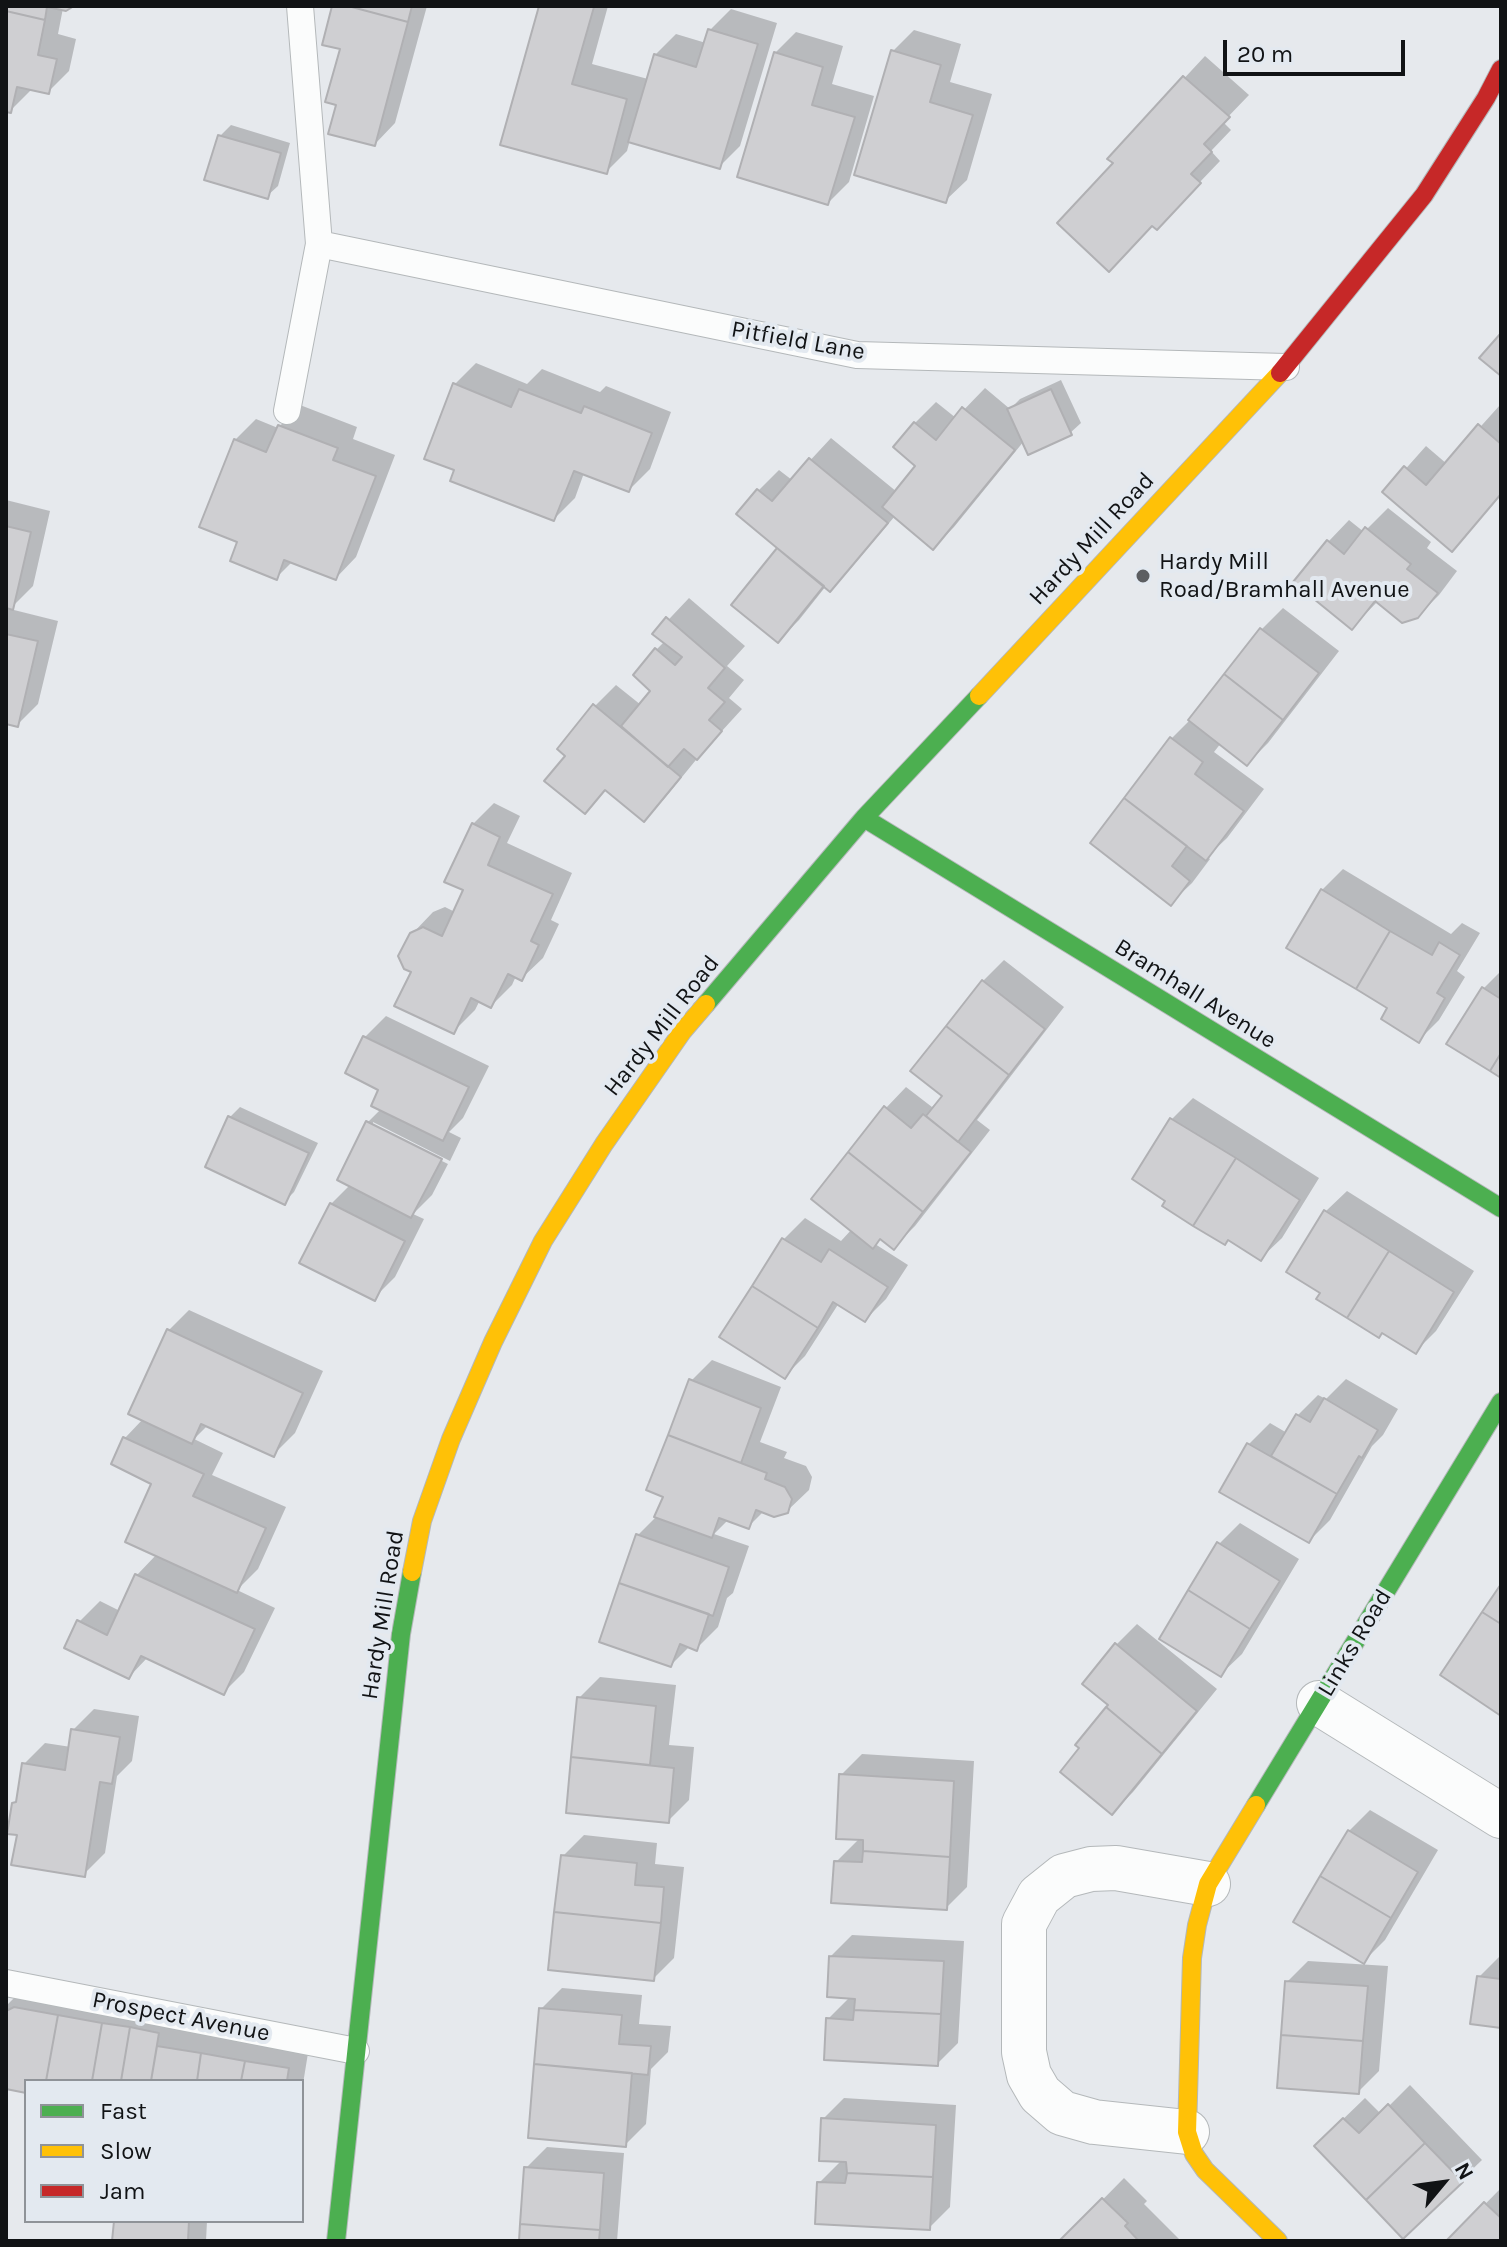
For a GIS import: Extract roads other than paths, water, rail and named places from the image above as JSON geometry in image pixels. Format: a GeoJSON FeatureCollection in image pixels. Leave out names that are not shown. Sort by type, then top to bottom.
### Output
{"type":"FeatureCollection","features":[{"type":"Feature","properties":{"kind":"main road","name":"Hardy Mill Road"},"geometry":{"type":"LineString","coordinates":[[336,2241],[401,1634],[422,1521],[451,1439],[493,1342],[543,1241],[604,1144],[682,1032],[864,818],[1286,367],[1424,195],[1501,69]]}},
{"type":"Feature","properties":{"kind":"main road","name":"Bramhall Avenue"},"geometry":{"type":"LineString","coordinates":[[864,818],[1501,1208]]}},
{"type":"Feature","properties":{"kind":"main road","name":"Links Road"},"geometry":{"type":"LineString","coordinates":[[1278,2241],[1205,2170],[1194,2154],[1187,2132],[1192,1958],[1197,1925],[1208,1884],[1501,1402]]}},
{"type":"Feature","properties":{"kind":"street"},"geometry":{"type":"LineString","coordinates":[[1319,1703],[1501,1816]]}},
{"type":"Feature","properties":{"kind":"street"},"geometry":{"type":"LineString","coordinates":[[1187,2132],[1094,2122],[1062,2113],[1040,2094],[1029,2075],[1024,2052],[1024,1924],[1039,1896],[1064,1876],[1091,1869],[1116,1868],[1208,1884]]}},
{"type":"Feature","properties":{"kind":"lane"},"geometry":{"type":"LineString","coordinates":[[287,411],[319,244],[300,6]]}},
{"type":"Feature","properties":{"kind":"lane","name":"Pitfield Lane"},"geometry":{"type":"LineString","coordinates":[[319,244],[857,355],[1286,367]]}},
{"type":"Feature","properties":{"kind":"lane","name":"Prospect Avenue"},"geometry":{"type":"LineString","coordinates":[[6,1983],[356,2051]]}},
{"type":"Feature","properties":{"kind":"place","name":"Hardy Mill Road/Bramhall Avenue"},"geometry":{"type":"Point","coordinates":[1143,576]}}]}
